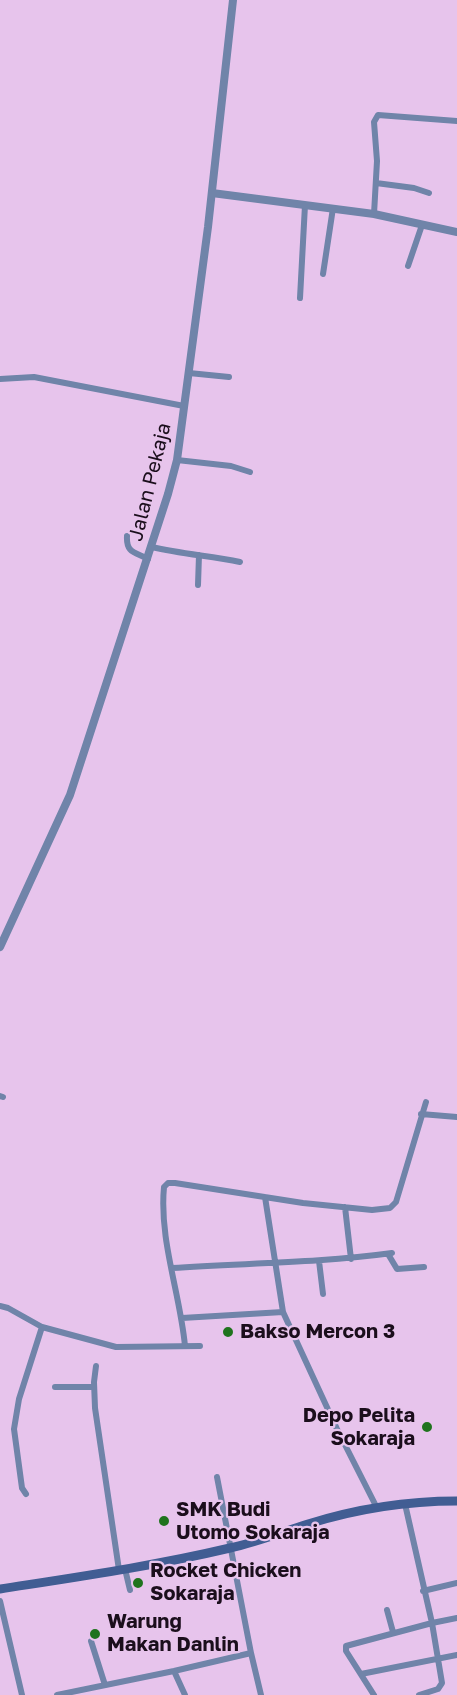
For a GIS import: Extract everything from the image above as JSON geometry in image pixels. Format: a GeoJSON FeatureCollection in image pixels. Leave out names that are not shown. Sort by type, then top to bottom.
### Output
{"type":"FeatureCollection","features":[{"type":"Feature","properties":{"kind":"main road"},"geometry":{"type":"LineString","coordinates":[[0,1589],[230,1548],[330,1518],[377,1508],[457,1501]]}},
{"type":"Feature","properties":{"kind":"street","name":"Jalan Pekaja"},"geometry":{"type":"LineString","coordinates":[[0,947],[70,795],[152,547],[177,460],[212,193],[233,0]]}},
{"type":"Feature","properties":{"kind":"street"},"geometry":{"type":"LineString","coordinates":[[374,214],[378,183],[374,122],[378,115],[457,121]]}},
{"type":"Feature","properties":{"kind":"street"},"geometry":{"type":"LineString","coordinates":[[378,183],[414,188],[429,193]]}},
{"type":"Feature","properties":{"kind":"street"},"geometry":{"type":"LineString","coordinates":[[212,193],[374,214],[457,232]]}},
{"type":"Feature","properties":{"kind":"street"},"geometry":{"type":"LineString","coordinates":[[300,298],[305,205]]}},
{"type":"Feature","properties":{"kind":"street"},"geometry":{"type":"LineString","coordinates":[[323,274],[333,208]]}},
{"type":"Feature","properties":{"kind":"street"},"geometry":{"type":"LineString","coordinates":[[408,266],[422,225]]}},
{"type":"Feature","properties":{"kind":"street"},"geometry":{"type":"LineString","coordinates":[[189,373],[229,377]]}},
{"type":"Feature","properties":{"kind":"street"},"geometry":{"type":"LineString","coordinates":[[0,379],[34,377],[184,406]]}},
{"type":"Feature","properties":{"kind":"street"},"geometry":{"type":"LineString","coordinates":[[177,460],[231,466],[250,472]]}},
{"type":"Feature","properties":{"kind":"street"},"geometry":{"type":"LineString","coordinates":[[127,536],[129,549],[148,559]]}},
{"type":"Feature","properties":{"kind":"street"},"geometry":{"type":"LineString","coordinates":[[152,547],[240,562]]}},
{"type":"Feature","properties":{"kind":"street"},"geometry":{"type":"LineString","coordinates":[[198,585],[199,555]]}},
{"type":"Feature","properties":{"kind":"street"},"geometry":{"type":"LineString","coordinates":[[184,1346],[182,1318],[163,1210],[164,1186],[168,1183],[345,1208],[372,1210],[393,1206],[426,1102]]}},
{"type":"Feature","properties":{"kind":"street"},"geometry":{"type":"LineString","coordinates":[[421,1114],[457,1117]]}},
{"type":"Feature","properties":{"kind":"street"},"geometry":{"type":"LineString","coordinates":[[265,1197],[283,1312],[316,1379],[337,1429],[377,1508]]}},
{"type":"Feature","properties":{"kind":"street"},"geometry":{"type":"LineString","coordinates":[[345,1208],[351,1259]]}},
{"type":"Feature","properties":{"kind":"street"},"geometry":{"type":"LineString","coordinates":[[172,1268],[351,1259],[390,1253],[397,1269],[424,1267]]}},
{"type":"Feature","properties":{"kind":"street"},"geometry":{"type":"LineString","coordinates":[[319,1261],[323,1294]]}},
{"type":"Feature","properties":{"kind":"street"},"geometry":{"type":"LineString","coordinates":[[0,1306],[42,1327],[116,1347],[200,1346]]}},
{"type":"Feature","properties":{"kind":"street"},"geometry":{"type":"LineString","coordinates":[[182,1318],[283,1312]]}},
{"type":"Feature","properties":{"kind":"street"},"geometry":{"type":"LineString","coordinates":[[26,1494],[22,1488],[14,1429],[19,1399],[42,1327]]}},
{"type":"Feature","properties":{"kind":"street"},"geometry":{"type":"LineString","coordinates":[[96,1366],[95,1408],[122,1569],[130,1590]]}},
{"type":"Feature","properties":{"kind":"street"},"geometry":{"type":"LineString","coordinates":[[55,1387],[94,1386]]}},
{"type":"Feature","properties":{"kind":"street"},"geometry":{"type":"LineString","coordinates":[[217,1477],[261,1695]]}},
{"type":"Feature","properties":{"kind":"street"},"geometry":{"type":"LineString","coordinates":[[405,1504],[432,1623],[439,1659],[441,1686],[419,1695]]}},
{"type":"Feature","properties":{"kind":"street"},"geometry":{"type":"LineString","coordinates":[[423,1590],[457,1582]]}},
{"type":"Feature","properties":{"kind":"street"},"geometry":{"type":"LineString","coordinates":[[0,1601],[22,1695]]}},
{"type":"Feature","properties":{"kind":"street"},"geometry":{"type":"LineString","coordinates":[[387,1610],[393,1632]]}},
{"type":"Feature","properties":{"kind":"street"},"geometry":{"type":"LineString","coordinates":[[374,1695],[346,1651],[346,1646],[393,1632],[457,1618]]}},
{"type":"Feature","properties":{"kind":"street"},"geometry":{"type":"LineString","coordinates":[[91,1641],[105,1685]]}},
{"type":"Feature","properties":{"kind":"street"},"geometry":{"type":"LineString","coordinates":[[57,1695],[251,1653]]}},
{"type":"Feature","properties":{"kind":"street"},"geometry":{"type":"LineString","coordinates":[[361,1674],[457,1655]]}},
{"type":"Feature","properties":{"kind":"street"},"geometry":{"type":"LineString","coordinates":[[174,1671],[185,1695]]}},
{"type":"Feature","properties":{"kind":"place","name":"Bakso Mercon 3"},"geometry":{"type":"Point","coordinates":[228,1332]}},
{"type":"Feature","properties":{"kind":"place","name":"Depo Pelita Sokaraja"},"geometry":{"type":"Point","coordinates":[427,1427]}},
{"type":"Feature","properties":{"kind":"place","name":"SMK Budi Utomo Sokaraja"},"geometry":{"type":"Point","coordinates":[164,1521]}},
{"type":"Feature","properties":{"kind":"place","name":"Rocket Chicken Sokaraja"},"geometry":{"type":"Point","coordinates":[138,1583]}},
{"type":"Feature","properties":{"kind":"place","name":"Warung Makan Danlin"},"geometry":{"type":"Point","coordinates":[95,1634]}}]}
